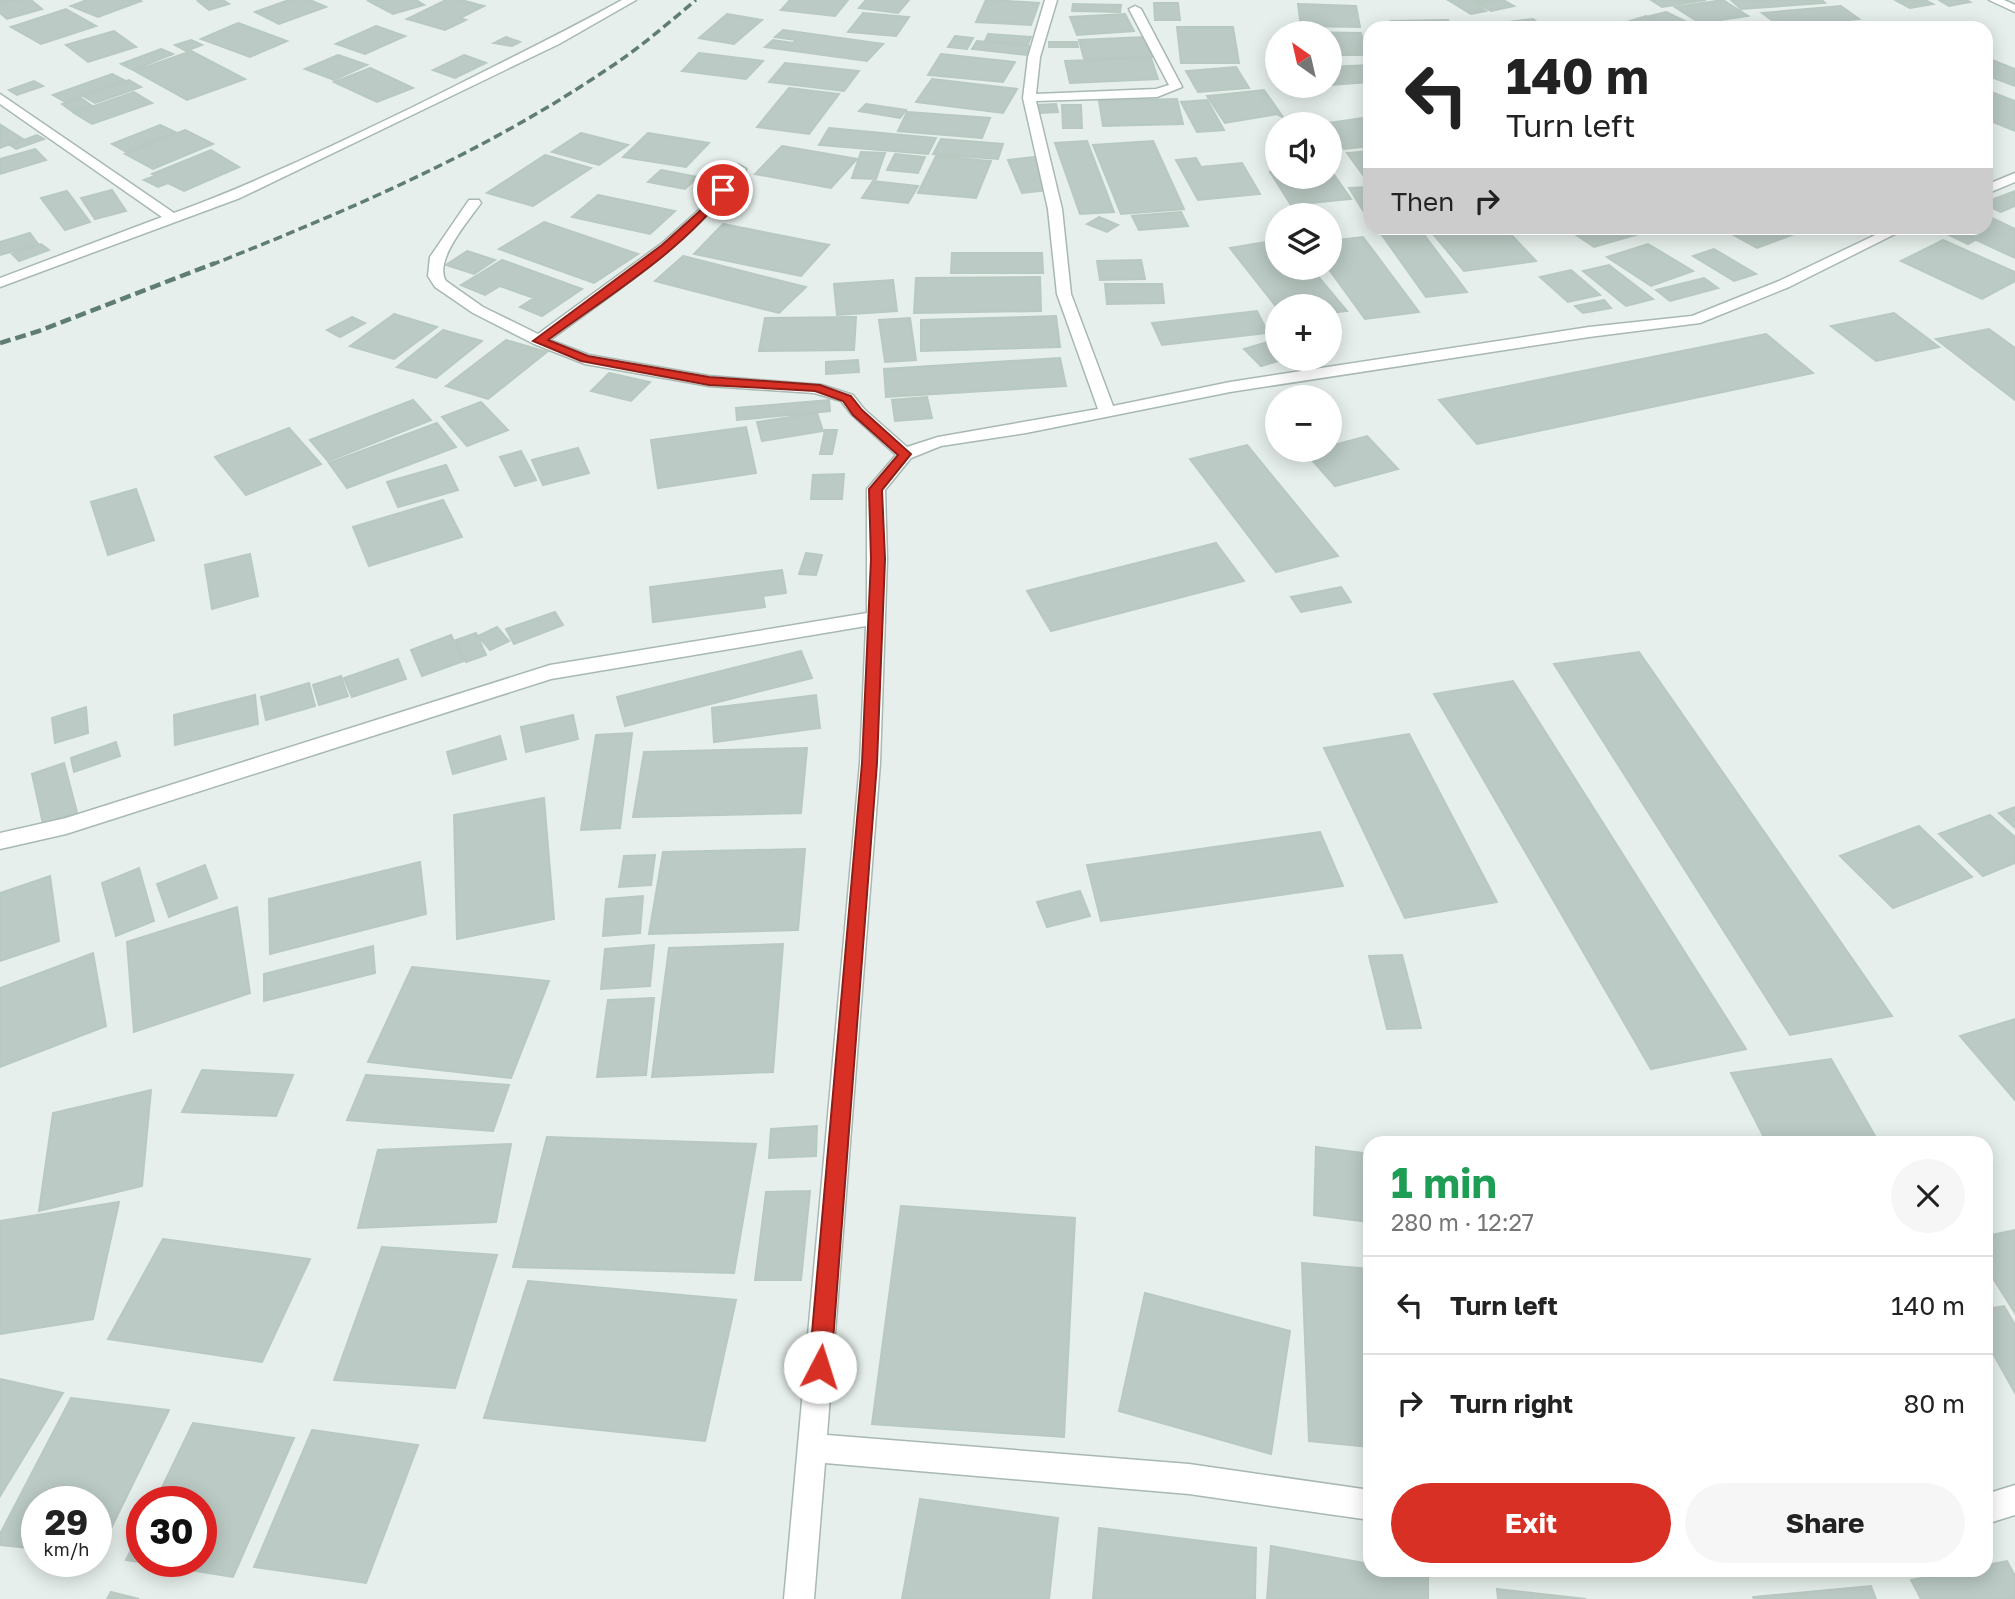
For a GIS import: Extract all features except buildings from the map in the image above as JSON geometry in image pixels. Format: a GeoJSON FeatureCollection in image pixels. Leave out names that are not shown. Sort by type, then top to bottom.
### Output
{"type":"FeatureCollection","features":[{"type":"Feature","properties":{"kind":"street"},"geometry":{"type":"LineString","coordinates":[[0,283],[234,195],[361,137],[555,42],[630,0]]}},
{"type":"Feature","properties":{"kind":"street"},"geometry":{"type":"LineString","coordinates":[[1051,0],[1034,57],[1030,98],[1039,149],[1055,209],[1064,294],[1107,412]]}},
{"type":"Feature","properties":{"kind":"street"},"geometry":{"type":"LineString","coordinates":[[1995,0],[2015,9]]}},
{"type":"Feature","properties":{"kind":"street"},"geometry":{"type":"LineString","coordinates":[[1030,98],[1157,93],[1176,87],[1135,9]]}},
{"type":"Feature","properties":{"kind":"street"},"geometry":{"type":"LineString","coordinates":[[0,98],[172,218]]}},
{"type":"Feature","properties":{"kind":"street"},"geometry":{"type":"LineString","coordinates":[[539,341],[666,247],[706,211],[739,169]]}},
{"type":"Feature","properties":{"kind":"street"},"geometry":{"type":"LineString","coordinates":[[1993,187],[2015,177]]}},
{"type":"Feature","properties":{"kind":"street"},"geometry":{"type":"LineString","coordinates":[[474,203],[437,257],[435,276],[440,284],[478,310],[539,341],[585,359],[709,381],[816,388],[847,398],[858,412],[905,454]]}},
{"type":"Feature","properties":{"kind":"street"},"geometry":{"type":"LineString","coordinates":[[799,1599],[870,763],[878,559],[876,489],[905,454],[939,442],[1230,387],[1589,332],[1695,320],[1784,284],[1886,235]]}},
{"type":"Feature","properties":{"kind":"street"},"geometry":{"type":"LineString","coordinates":[[0,841],[66,826],[550,672],[876,618]]}},
{"type":"Feature","properties":{"kind":"street"},"geometry":{"type":"LineString","coordinates":[[813,1448],[1189,1479],[1363,1504]]}},
{"type":"Feature","properties":{"kind":"street"},"geometry":{"type":"LineString","coordinates":[[1993,1507],[2015,1500]]}},
{"type":"Feature","properties":{"kind":"railway"},"geometry":{"type":"LineString","coordinates":[[211,265],[363,202],[509,129],[615,64],[696,0]]}},
{"type":"Feature","properties":{"kind":"railway"},"geometry":{"type":"LineString","coordinates":[[0,343],[39,331],[215,263]]}},
{"type":"Feature","properties":{"kind":"route"},"geometry":{"type":"LineString","coordinates":[[723,190],[706,211],[666,247],[539,341],[585,359],[709,381],[816,388],[847,398],[858,412],[905,454],[876,489],[878,559],[870,763],[820,1367]]}}]}
